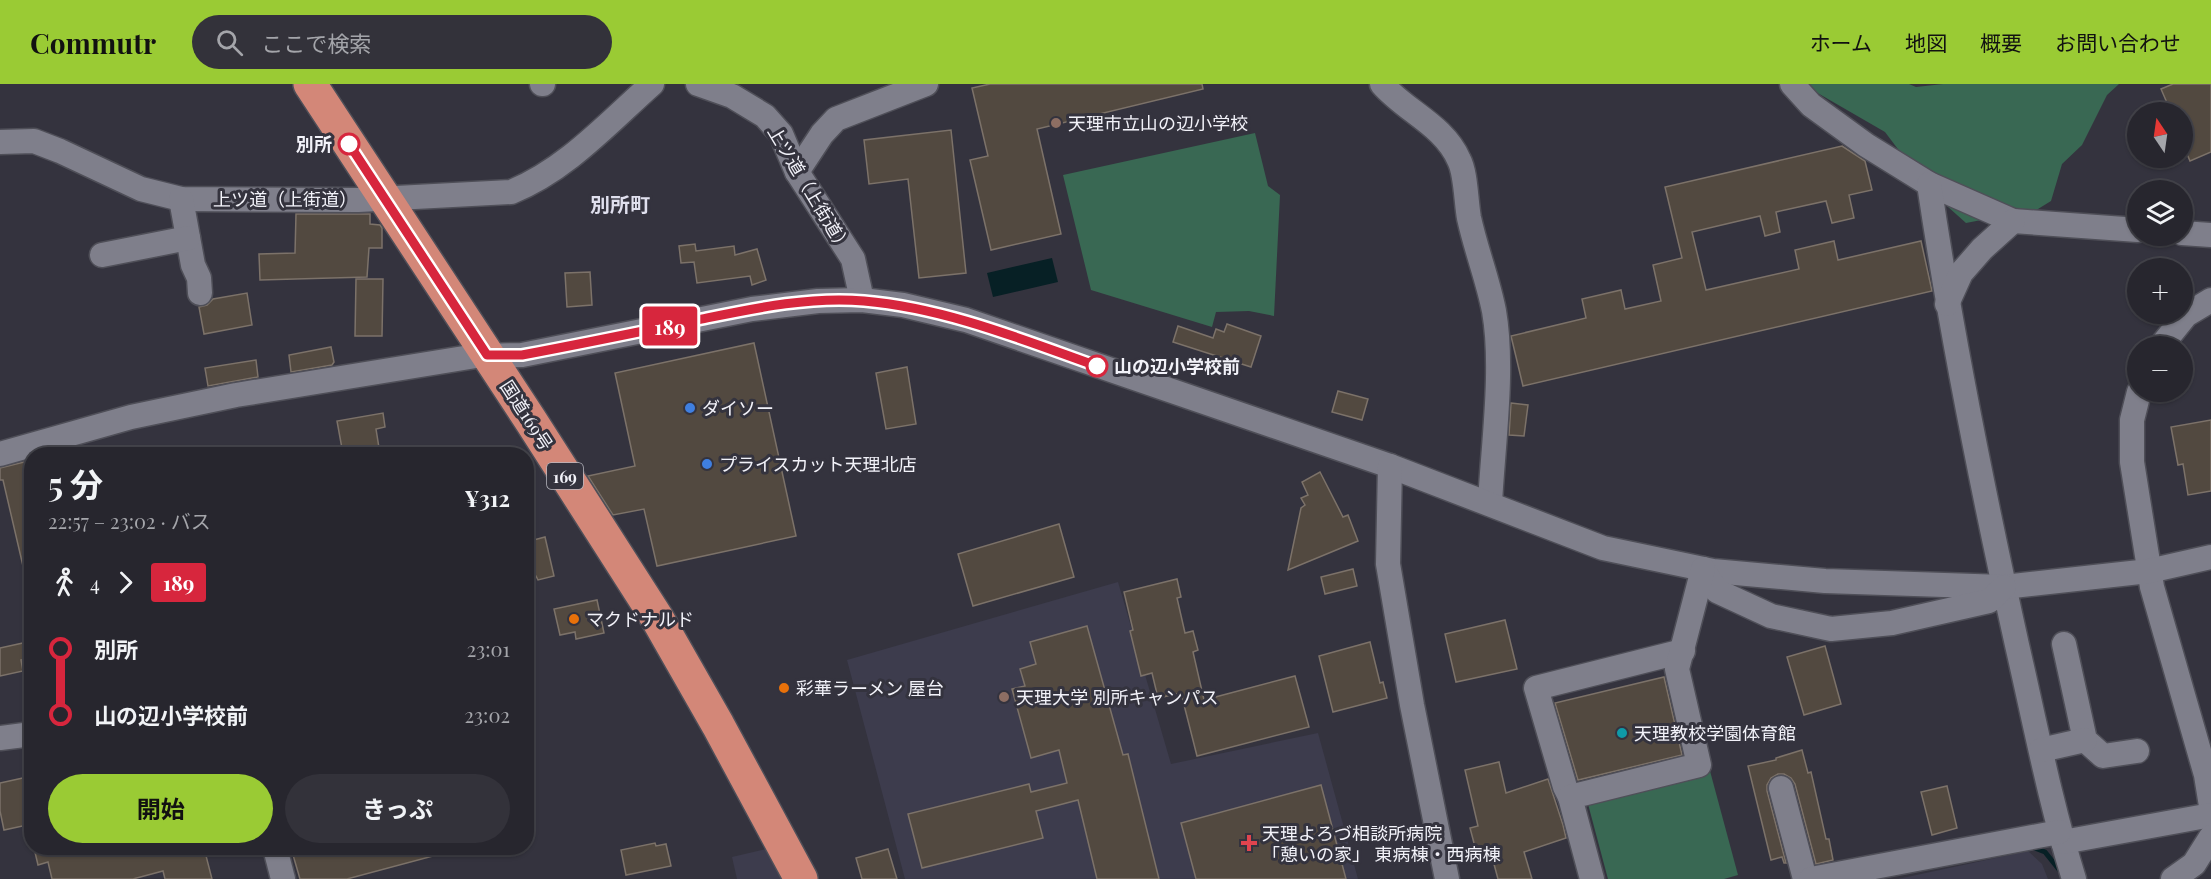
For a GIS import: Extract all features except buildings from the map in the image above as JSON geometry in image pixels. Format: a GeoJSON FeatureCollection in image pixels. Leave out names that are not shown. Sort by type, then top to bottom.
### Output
{"type":"FeatureCollection","features":[{"type":"Feature","properties":{"kind":"highway","name":"国道169号"},"geometry":{"type":"LineString","coordinates":[[310,84],[657,618],[801,879]]}},
{"type":"Feature","properties":{"kind":"street","name":"上ツ道（上街道）"},"geometry":{"type":"LineString","coordinates":[[0,142],[34,141],[141,189],[181,199],[385,199],[511,192],[532,184],[570,156],[652,84]]}},
{"type":"Feature","properties":{"kind":"street","name":"上ツ道（上街道）"},"geometry":{"type":"LineString","coordinates":[[698,84],[735,90],[765,116],[781,134],[797,172],[853,259],[862,300]]}},
{"type":"Feature","properties":{"kind":"street"},"geometry":{"type":"LineString","coordinates":[[797,172],[822,134],[836,119],[926,84]]}},
{"type":"Feature","properties":{"kind":"street"},"geometry":{"type":"LineString","coordinates":[[1382,84],[1392,96],[1419,114],[1445,139],[1460,160],[1470,219],[1494,311],[1497,382],[1490,503]]}},
{"type":"Feature","properties":{"kind":"street"},"geometry":{"type":"LineString","coordinates":[[1792,84],[1811,105],[1866,145],[1929,184],[2013,221],[2127,229]]}},
{"type":"Feature","properties":{"kind":"street"},"geometry":{"type":"LineString","coordinates":[[1929,184],[1947,304],[2004,587],[2061,837],[2074,879]]}},
{"type":"Feature","properties":{"kind":"street"},"geometry":{"type":"LineString","coordinates":[[181,199],[193,265],[199,278],[200,293]]}},
{"type":"Feature","properties":{"kind":"street"},"geometry":{"type":"LineString","coordinates":[[1947,304],[1961,273],[1982,249],[2013,221]]}},
{"type":"Feature","properties":{"kind":"street"},"geometry":{"type":"LineString","coordinates":[[2193,234],[2211,235]]}},
{"type":"Feature","properties":{"kind":"street"},"geometry":{"type":"LineString","coordinates":[[102,255],[188,238]]}},
{"type":"Feature","properties":{"kind":"street"},"geometry":{"type":"LineString","coordinates":[[25,447],[131,417],[236,395],[487,355],[522,355],[752,309],[818,301],[862,300],[903,305],[966,320],[1390,466],[1603,548],[1703,569],[1825,581],[2004,587],[2151,579],[2211,557]]}},
{"type":"Feature","properties":{"kind":"street"},"geometry":{"type":"LineString","coordinates":[[2169,336],[2186,315],[2211,300]]}},
{"type":"Feature","properties":{"kind":"street"},"geometry":{"type":"LineString","coordinates":[[2136,402],[2132,420],[2132,462],[2151,579],[2206,775],[2211,806]]}},
{"type":"Feature","properties":{"kind":"street"},"geometry":{"type":"LineString","coordinates":[[0,454],[24,447]]}},
{"type":"Feature","properties":{"kind":"street"},"geometry":{"type":"LineString","coordinates":[[1390,466],[1388,564],[1412,705],[1448,879]]}},
{"type":"Feature","properties":{"kind":"street"},"geometry":{"type":"LineString","coordinates":[[1703,569],[1717,591],[1771,616],[1831,629],[1892,623],[1989,602],[2004,587]]}},
{"type":"Feature","properties":{"kind":"street"},"geometry":{"type":"LineString","coordinates":[[1570,797],[1699,765],[1677,669],[1703,569]]}},
{"type":"Feature","properties":{"kind":"street"},"geometry":{"type":"LineString","coordinates":[[2064,644],[2085,740],[2103,756],[2137,752]]}},
{"type":"Feature","properties":{"kind":"street"},"geometry":{"type":"LineString","coordinates":[[1592,879],[1570,797],[1564,787],[1536,688],[1683,651]]}},
{"type":"Feature","properties":{"kind":"street"},"geometry":{"type":"LineString","coordinates":[[0,738],[24,735]]}},
{"type":"Feature","properties":{"kind":"street"},"geometry":{"type":"LineString","coordinates":[[2041,750],[2085,740]]}},
{"type":"Feature","properties":{"kind":"street"},"geometry":{"type":"LineString","coordinates":[[1781,788],[1804,879]]}},
{"type":"Feature","properties":{"kind":"street"},"geometry":{"type":"LineString","coordinates":[[1811,879],[2061,837],[2211,815]]}},
{"type":"Feature","properties":{"kind":"street"},"geometry":{"type":"LineString","coordinates":[[2173,879],[2194,864],[2211,837]]}},
{"type":"Feature","properties":{"kind":"street"},"geometry":{"type":"LineString","coordinates":[[277,855],[284,879]]}},
{"type":"Feature","properties":{"kind":"shaded area"},"geometry":{"type":"Polygon","coordinates":[[[1052,258],[1058,282],[993,297],[987,273],[1052,258]]]}},
{"type":"Feature","properties":{"kind":"shaded area","name":"天理大学 別所キャンパス"},"geometry":{"type":"Polygon","coordinates":[[[1118,582],[1171,764],[1318,733],[1358,879],[905,879],[847,660],[1118,582]]]}},
{"type":"Feature","properties":{"kind":"shaded area"},"geometry":{"type":"Polygon","coordinates":[[[770,848],[786,879],[737,879],[732,857],[770,848]]]}},
{"type":"Feature","properties":{"kind":"shaded area"},"geometry":{"type":"Polygon","coordinates":[[[2028,851],[2042,864],[2048,879],[1898,879],[2028,851]]]}},
{"type":"Feature","properties":{"kind":"green space"},"geometry":{"type":"Polygon","coordinates":[[[1802,84],[1909,84],[1916,87],[1943,84],[2119,84],[2107,95],[2082,145],[2062,164],[2051,201],[2038,209],[1966,223],[1928,189],[1885,132],[1802,84]]]}},
{"type":"Feature","properties":{"kind":"green space"},"geometry":{"type":"Polygon","coordinates":[[[1255,133],[1268,186],[1280,195],[1274,316],[1249,311],[1216,312],[1212,327],[1091,290],[1063,175],[1255,133]]]}},
{"type":"Feature","properties":{"kind":"green space"},"geometry":{"type":"Polygon","coordinates":[[[1710,771],[1738,875],[1724,879],[1608,879],[1588,804],[1710,771]]]}},
{"type":"Feature","properties":{"kind":"waterway"},"geometry":{"type":"LineString","coordinates":[[2030,846],[2045,852],[2061,872]]}},
{"type":"Feature","properties":{"kind":"bus line","name":"189"},"geometry":{"type":"LineString","coordinates":[[349,144],[487,355],[522,355],[752,309],[818,301],[862,300],[903,305],[966,320],[1097,366]]}},
{"type":"Feature","properties":{"kind":"place","name":"天理市立山の辺小学校"},"geometry":{"type":"Point","coordinates":[1056,123]}},
{"type":"Feature","properties":{"kind":"place","name":"別所"},"geometry":{"type":"Point","coordinates":[349,144]}},
{"type":"Feature","properties":{"kind":"place","name":"山の辺小学校前"},"geometry":{"type":"Point","coordinates":[1097,366]}},
{"type":"Feature","properties":{"kind":"place","name":"ダイソー"},"geometry":{"type":"Point","coordinates":[690,408]}},
{"type":"Feature","properties":{"kind":"place","name":"プライスカット天理北店"},"geometry":{"type":"Point","coordinates":[707,464]}},
{"type":"Feature","properties":{"kind":"place","name":"マクドナルド"},"geometry":{"type":"Point","coordinates":[574,619]}},
{"type":"Feature","properties":{"kind":"place","name":"彩華ラーメン 屋台"},"geometry":{"type":"Point","coordinates":[784,688]}},
{"type":"Feature","properties":{"kind":"place","name":"天理大学 別所キャンパス"},"geometry":{"type":"Point","coordinates":[1004,697]}},
{"type":"Feature","properties":{"kind":"place","name":"天理教校学園体育館"},"geometry":{"type":"Point","coordinates":[1622,733]}},
{"type":"Feature","properties":{"kind":"place","name":"天理よろづ相談所病院 「憩いの家」 東病棟・西病棟"},"geometry":{"type":"Point","coordinates":[1249,843]}},
{"type":"Feature","properties":{"kind":"district","name":"別所町"},"geometry":{"type":"Point","coordinates":[620,203]}}]}
